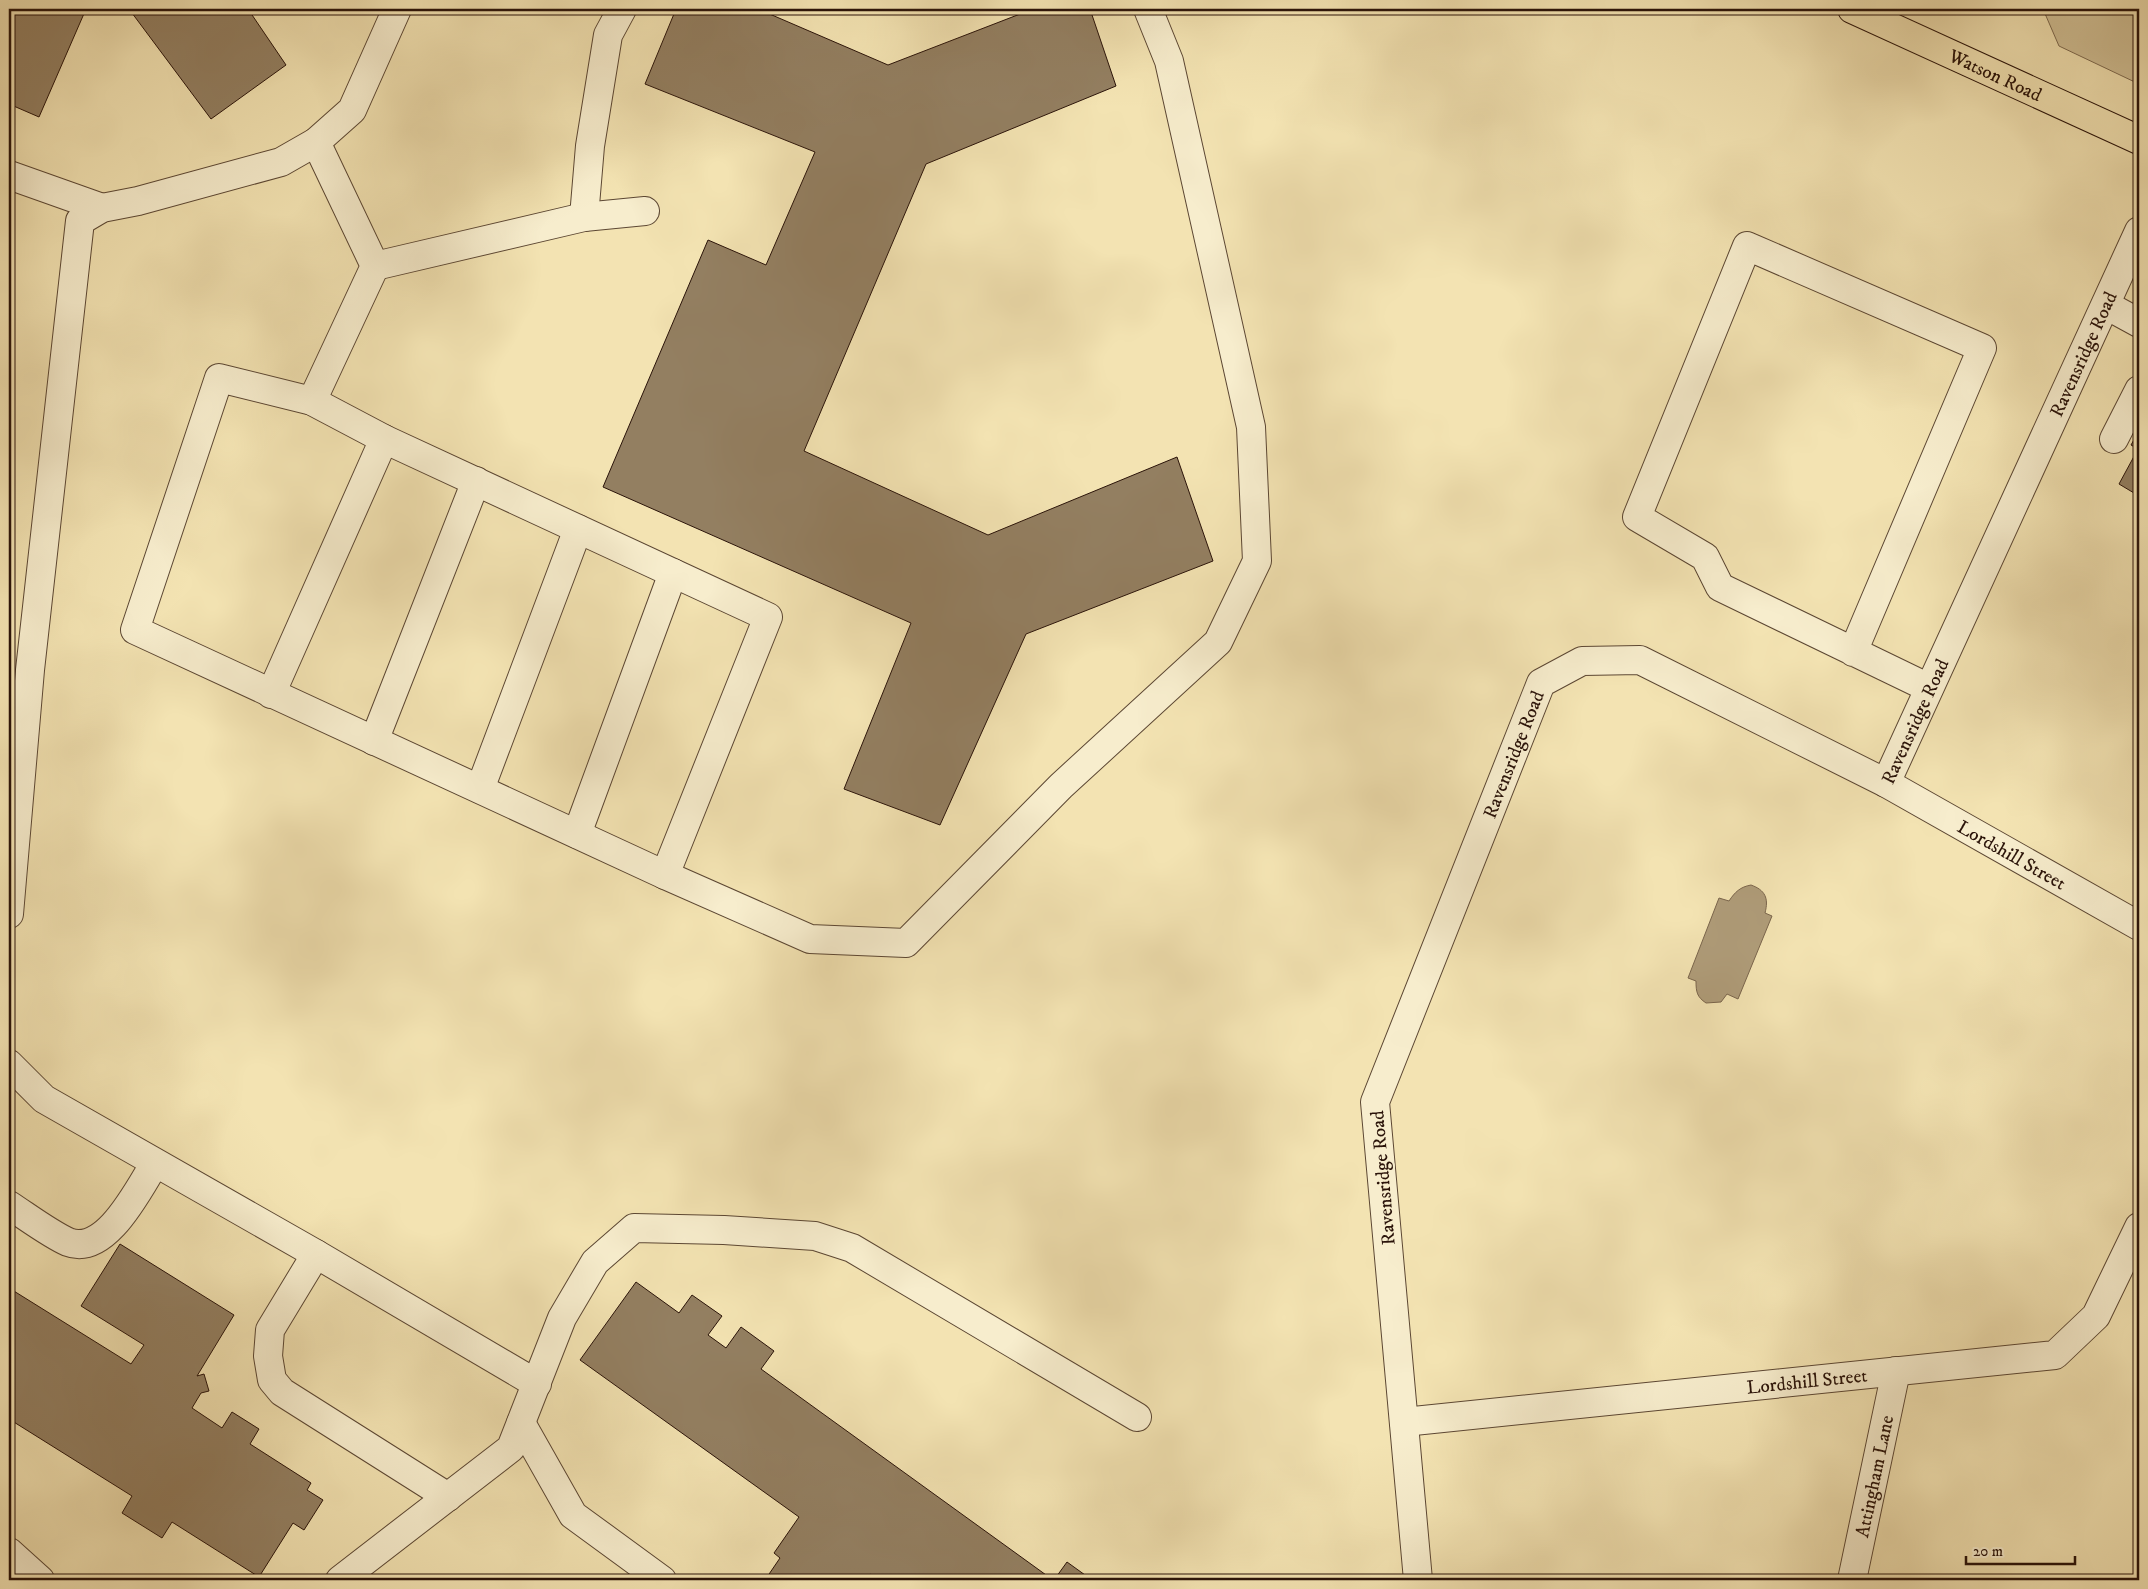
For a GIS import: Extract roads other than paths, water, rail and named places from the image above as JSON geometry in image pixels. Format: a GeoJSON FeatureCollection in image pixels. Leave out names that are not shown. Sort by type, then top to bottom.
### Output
{"type":"FeatureCollection","features":[{"type":"Feature","properties":{"kind":"main road","name":"Watson Road"},"geometry":{"type":"LineString","coordinates":[[1852,9],[2139,140]]}},
{"type":"Feature","properties":{"kind":"street"},"geometry":{"type":"LineString","coordinates":[[9,914],[19,671],[80,221],[102,208],[138,201],[281,162],[316,142],[352,110],[397,9]]}},
{"type":"Feature","properties":{"kind":"street"},"geometry":{"type":"LineString","coordinates":[[584,217],[590,146],[608,35],[622,9]]}},
{"type":"Feature","properties":{"kind":"street"},"geometry":{"type":"LineString","coordinates":[[666,875],[768,617],[384,439],[312,401],[219,378],[135,630],[666,875],[810,939],[906,943],[1061,786],[1218,642],[1257,562],[1251,428],[1169,61],[1148,9]]}},
{"type":"Feature","properties":{"kind":"street"},"geometry":{"type":"LineString","coordinates":[[316,142],[375,266]]}},
{"type":"Feature","properties":{"kind":"street"},"geometry":{"type":"LineString","coordinates":[[9,175],[102,208]]}},
{"type":"Feature","properties":{"kind":"street"},"geometry":{"type":"LineString","coordinates":[[375,266],[584,217],[645,211]]}},
{"type":"Feature","properties":{"kind":"street","name":"Ravensridge Road"},"geometry":{"type":"LineString","coordinates":[[1418,1580],[1375,1102],[1541,683],[1582,661],[1640,660],[1886,783],[2139,232]]}},
{"type":"Feature","properties":{"kind":"street"},"geometry":{"type":"LineString","coordinates":[[1853,652],[1982,348],[1747,246],[1637,517],[1705,557],[1720,587],[1853,652],[1929,688]]}},
{"type":"Feature","properties":{"kind":"street"},"geometry":{"type":"LineString","coordinates":[[312,401],[375,266]]}},
{"type":"Feature","properties":{"kind":"street"},"geometry":{"type":"LineString","coordinates":[[2106,305],[2139,322]]}},
{"type":"Feature","properties":{"kind":"street"},"geometry":{"type":"LineString","coordinates":[[2114,439],[2139,390]]}},
{"type":"Feature","properties":{"kind":"street"},"geometry":{"type":"LineString","coordinates":[[272,694],[384,439]]}},
{"type":"Feature","properties":{"kind":"street"},"geometry":{"type":"LineString","coordinates":[[374,741],[476,482]]}},
{"type":"Feature","properties":{"kind":"street"},"geometry":{"type":"LineString","coordinates":[[480,789],[578,529]]}},
{"type":"Feature","properties":{"kind":"street"},"geometry":{"type":"LineString","coordinates":[[577,834],[674,573]]}},
{"type":"Feature","properties":{"kind":"street","name":"Lordshill Street"},"geometry":{"type":"LineString","coordinates":[[1886,783],[2139,926]]}},
{"type":"Feature","properties":{"kind":"street"},"geometry":{"type":"LineString","coordinates":[[9,1064],[44,1099],[316,1254],[537,1384]]}},
{"type":"Feature","properties":{"kind":"street"},"geometry":{"type":"LineString","coordinates":[[9,1205],[69,1242],[86,1243],[101,1237],[114,1226],[156,1163]]}},
{"type":"Feature","properties":{"kind":"street","name":"Lordshill Street"},"geometry":{"type":"LineString","coordinates":[[1404,1422],[2055,1355],[2096,1316],[2139,1227]]}},
{"type":"Feature","properties":{"kind":"street"},"geometry":{"type":"LineString","coordinates":[[340,1580],[511,1448],[562,1318],[595,1262],[634,1228],[724,1230],[815,1236],[852,1248],[1137,1417]]}},
{"type":"Feature","properties":{"kind":"street"},"geometry":{"type":"LineString","coordinates":[[316,1254],[270,1330],[268,1356],[272,1380],[282,1392],[448,1497]]}},
{"type":"Feature","properties":{"kind":"street","name":"Attingham Lane"},"geometry":{"type":"LineString","coordinates":[[1852,1580],[1896,1371]]}},
{"type":"Feature","properties":{"kind":"street"},"geometry":{"type":"LineString","coordinates":[[521,1423],[574,1515],[662,1580]]}},
{"type":"Feature","properties":{"kind":"street"},"geometry":{"type":"LineString","coordinates":[[9,1552],[40,1580]]}}]}
